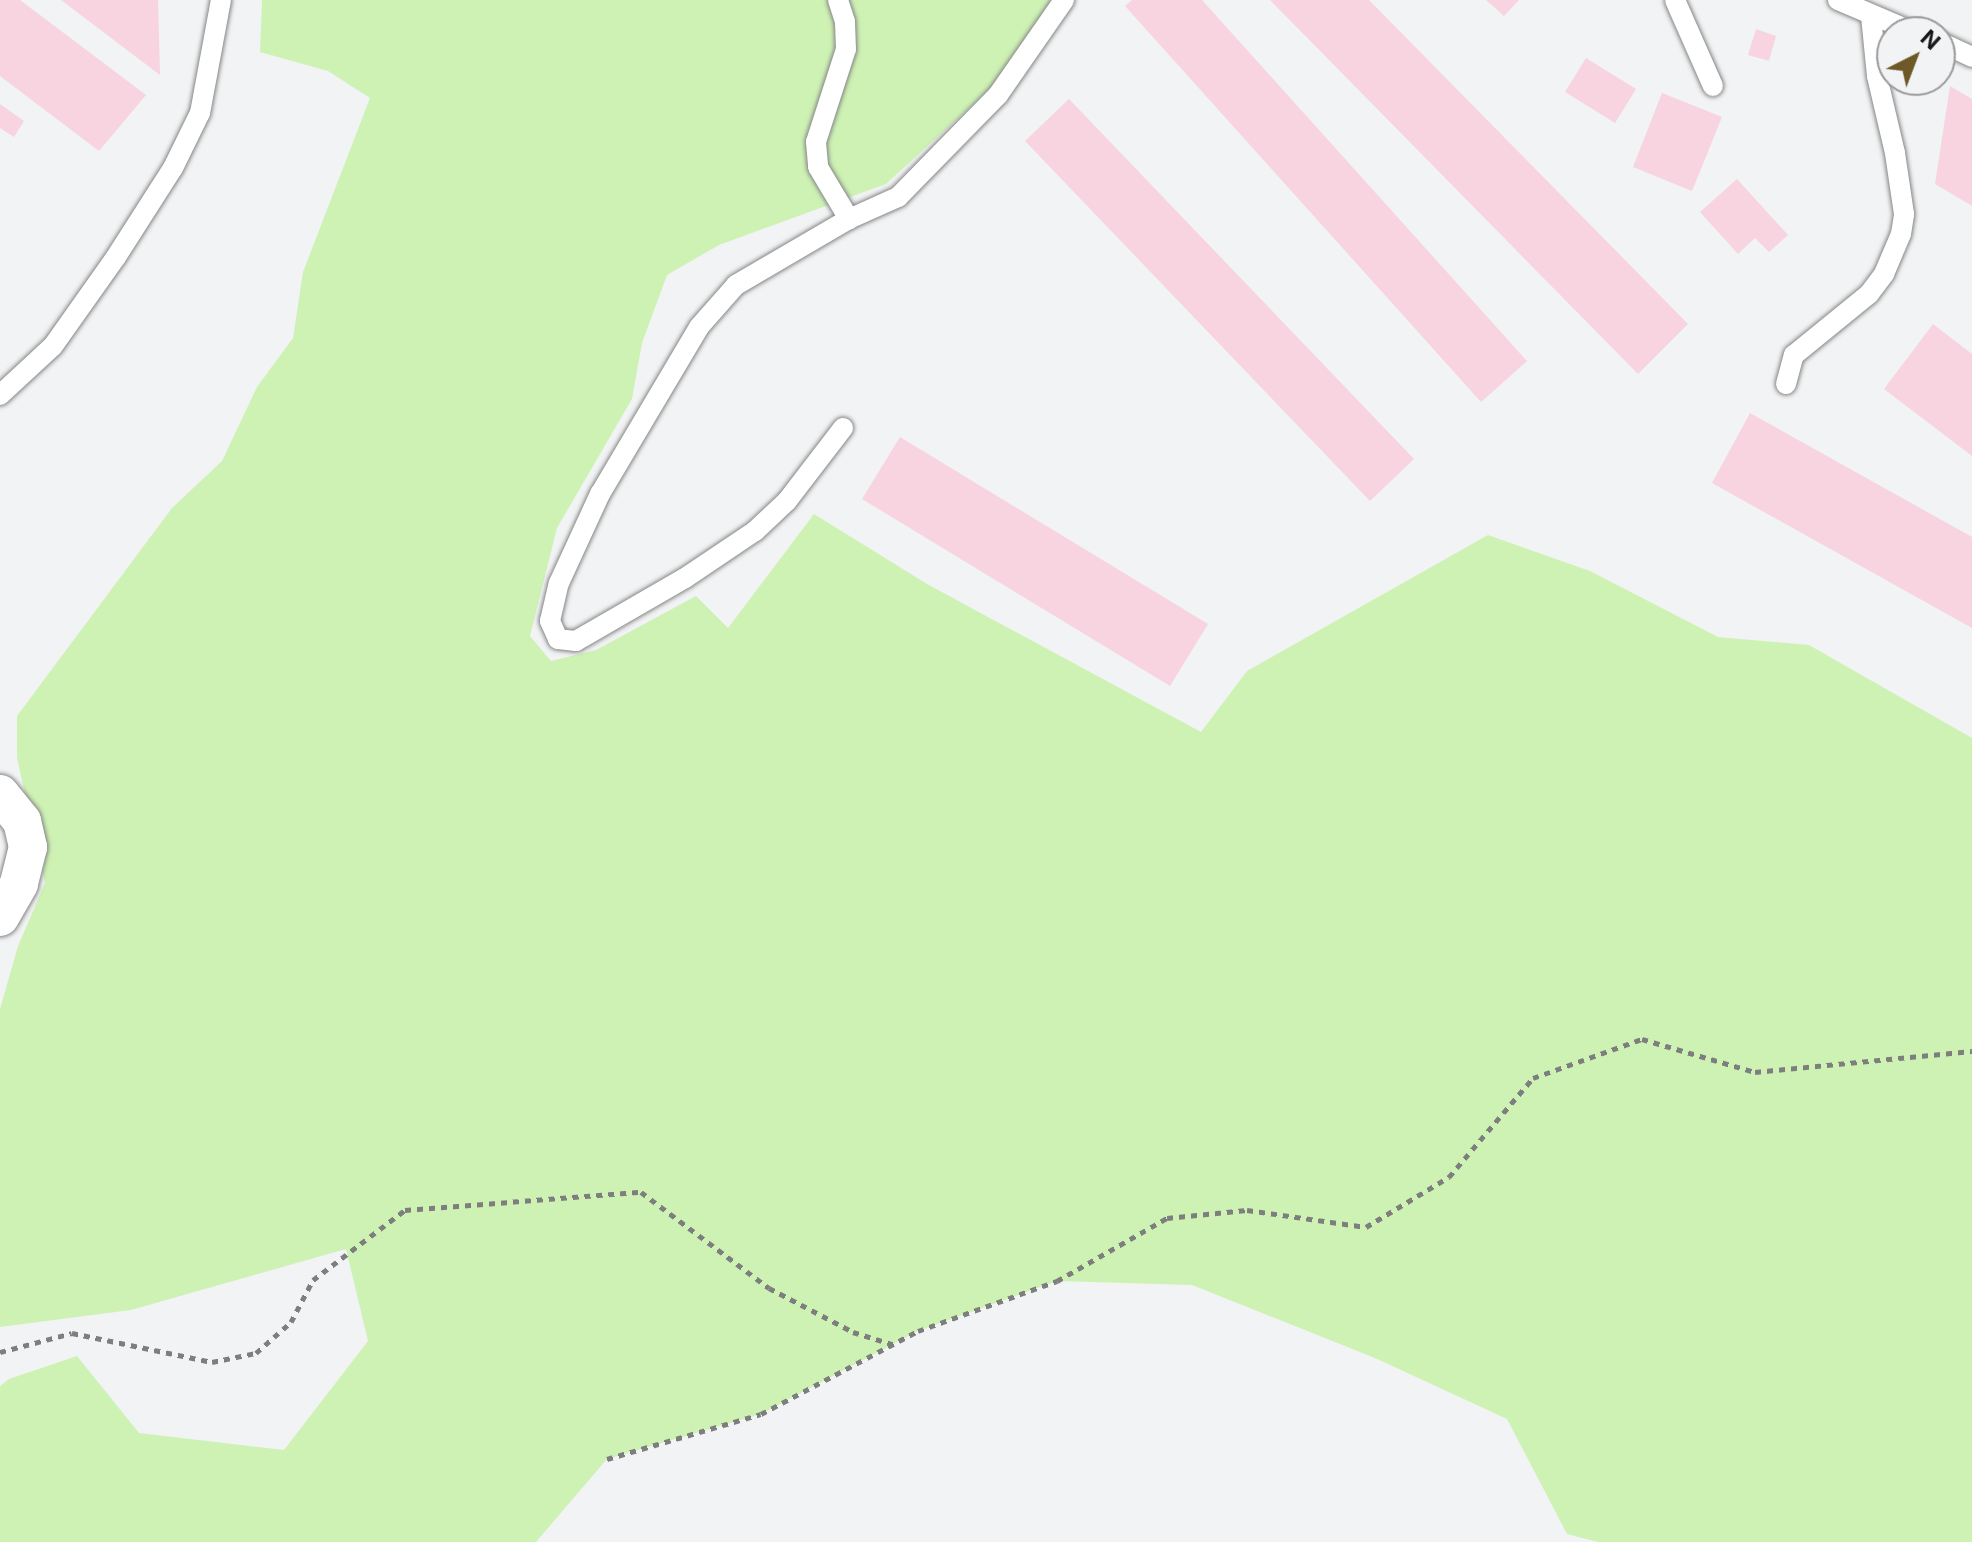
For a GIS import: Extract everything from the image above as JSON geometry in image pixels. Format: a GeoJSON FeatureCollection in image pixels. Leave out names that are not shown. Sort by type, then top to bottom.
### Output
{"type":"FeatureCollection","features":[{"type":"Feature","properties":{"kind":"street"},"geometry":{"type":"LineString","coordinates":[[0,794],[22,821],[28,847],[19,884],[0,917]]}},
{"type":"Feature","properties":{"kind":"lane"},"geometry":{"type":"LineString","coordinates":[[0,395],[53,346],[116,257],[173,168],[200,113],[221,0]]}},
{"type":"Feature","properties":{"kind":"lane"},"geometry":{"type":"LineString","coordinates":[[838,0],[845,22],[846,49],[816,142],[818,167],[849,219]]}},
{"type":"Feature","properties":{"kind":"lane"},"geometry":{"type":"LineString","coordinates":[[843,428],[787,501],[755,531],[685,578],[576,641],[558,639],[550,621],[559,583],[600,494],[699,327],[736,285],[849,219],[898,197],[998,95],[1064,0]]}},
{"type":"Feature","properties":{"kind":"lane"},"geometry":{"type":"LineString","coordinates":[[1675,0],[1713,86]]}},
{"type":"Feature","properties":{"kind":"lane"},"geometry":{"type":"LineString","coordinates":[[1838,0],[1876,18]]}},
{"type":"Feature","properties":{"kind":"lane"},"geometry":{"type":"LineString","coordinates":[[1786,384],[1794,355],[1869,294],[1884,274],[1901,234],[1904,214],[1895,153],[1877,76],[1871,16]]}},
{"type":"Feature","properties":{"kind":"path"},"geometry":{"type":"LineString","coordinates":[[607,1459],[761,1414],[918,1331],[1057,1281],[1167,1218],[1247,1210],[1366,1227],[1449,1177],[1533,1078],[1642,1039],[1755,1072],[1972,1051]]}},
{"type":"Feature","properties":{"kind":"path"},"geometry":{"type":"LineString","coordinates":[[0,1352],[72,1333],[212,1362],[256,1353],[291,1322],[313,1280],[405,1210],[641,1192],[769,1288],[853,1332],[893,1344]]}},
{"type":"Feature","properties":{"kind":"green space"},"geometry":{"type":"Polygon","coordinates":[[[262,0],[1057,0],[991,88],[886,184],[719,245],[667,275],[642,343],[632,399],[557,528],[530,636],[551,661],[596,650],[696,596],[728,628],[814,514],[927,584],[1201,732],[1247,671],[1488,535],[1590,571],[1718,637],[1809,645],[1972,738],[1972,1542],[1598,1542],[1567,1534],[1507,1419],[1375,1358],[1192,1285],[1057,1281],[918,1331],[761,1414],[607,1459],[536,1542],[0,1542],[0,1386],[9,1379],[77,1356],[139,1433],[284,1450],[368,1341],[346,1249],[131,1310],[0,1327],[0,1009],[18,946],[45,883],[17,758],[17,716],[172,508],[222,461],[257,387],[293,338],[303,272],[370,98],[328,71],[260,52],[262,0]]]}},
{"type":"Feature","properties":{"kind":"building"},"geometry":{"type":"Polygon","coordinates":[[[0,0],[20,0],[146,95],[99,151],[0,76],[0,0]]]}},
{"type":"Feature","properties":{"kind":"building"},"geometry":{"type":"Polygon","coordinates":[[[61,0],[158,0],[160,75],[61,0]]]}},
{"type":"Feature","properties":{"kind":"building"},"geometry":{"type":"Polygon","coordinates":[[[1132,0],[1202,0],[1527,361],[1481,402],[1125,6],[1132,0]]]}},
{"type":"Feature","properties":{"kind":"building"},"geometry":{"type":"Polygon","coordinates":[[[1270,0],[1369,0],[1688,324],[1638,374],[1270,0]]]}},
{"type":"Feature","properties":{"kind":"building"},"geometry":{"type":"Polygon","coordinates":[[[1486,0],[1519,0],[1504,16],[1486,0]]]}},
{"type":"Feature","properties":{"kind":"building"},"geometry":{"type":"Polygon","coordinates":[[[1756,29],[1776,36],[1769,61],[1748,55],[1756,29]]]}},
{"type":"Feature","properties":{"kind":"building"},"geometry":{"type":"Polygon","coordinates":[[[1586,58],[1636,89],[1615,123],[1565,92],[1586,58]]]}},
{"type":"Feature","properties":{"kind":"building"},"geometry":{"type":"Polygon","coordinates":[[[1956,90],[1972,99],[1972,206],[1935,184],[1948,96],[1956,96],[1956,90]]]}},
{"type":"Feature","properties":{"kind":"building"},"geometry":{"type":"Polygon","coordinates":[[[1662,93],[1722,117],[1692,191],[1633,167],[1662,93]]]}},
{"type":"Feature","properties":{"kind":"building"},"geometry":{"type":"Polygon","coordinates":[[[1069,99],[1414,459],[1370,501],[1025,141],[1069,99]]]}},
{"type":"Feature","properties":{"kind":"building"},"geometry":{"type":"Polygon","coordinates":[[[0,104],[24,121],[14,137],[0,128],[0,104]]]}},
{"type":"Feature","properties":{"kind":"building"},"geometry":{"type":"Polygon","coordinates":[[[1737,179],[1788,235],[1769,252],[1755,238],[1738,254],[1700,212],[1737,179]]]}},
{"type":"Feature","properties":{"kind":"building"},"geometry":{"type":"Polygon","coordinates":[[[1933,324],[1972,354],[1972,456],[1884,389],[1933,324]]]}},
{"type":"Feature","properties":{"kind":"building"},"geometry":{"type":"Polygon","coordinates":[[[1750,413],[1972,537],[1972,628],[1712,483],[1750,413]]]}},
{"type":"Feature","properties":{"kind":"building"},"geometry":{"type":"Polygon","coordinates":[[[900,437],[1208,624],[1170,686],[862,499],[900,437]]]}}]}
